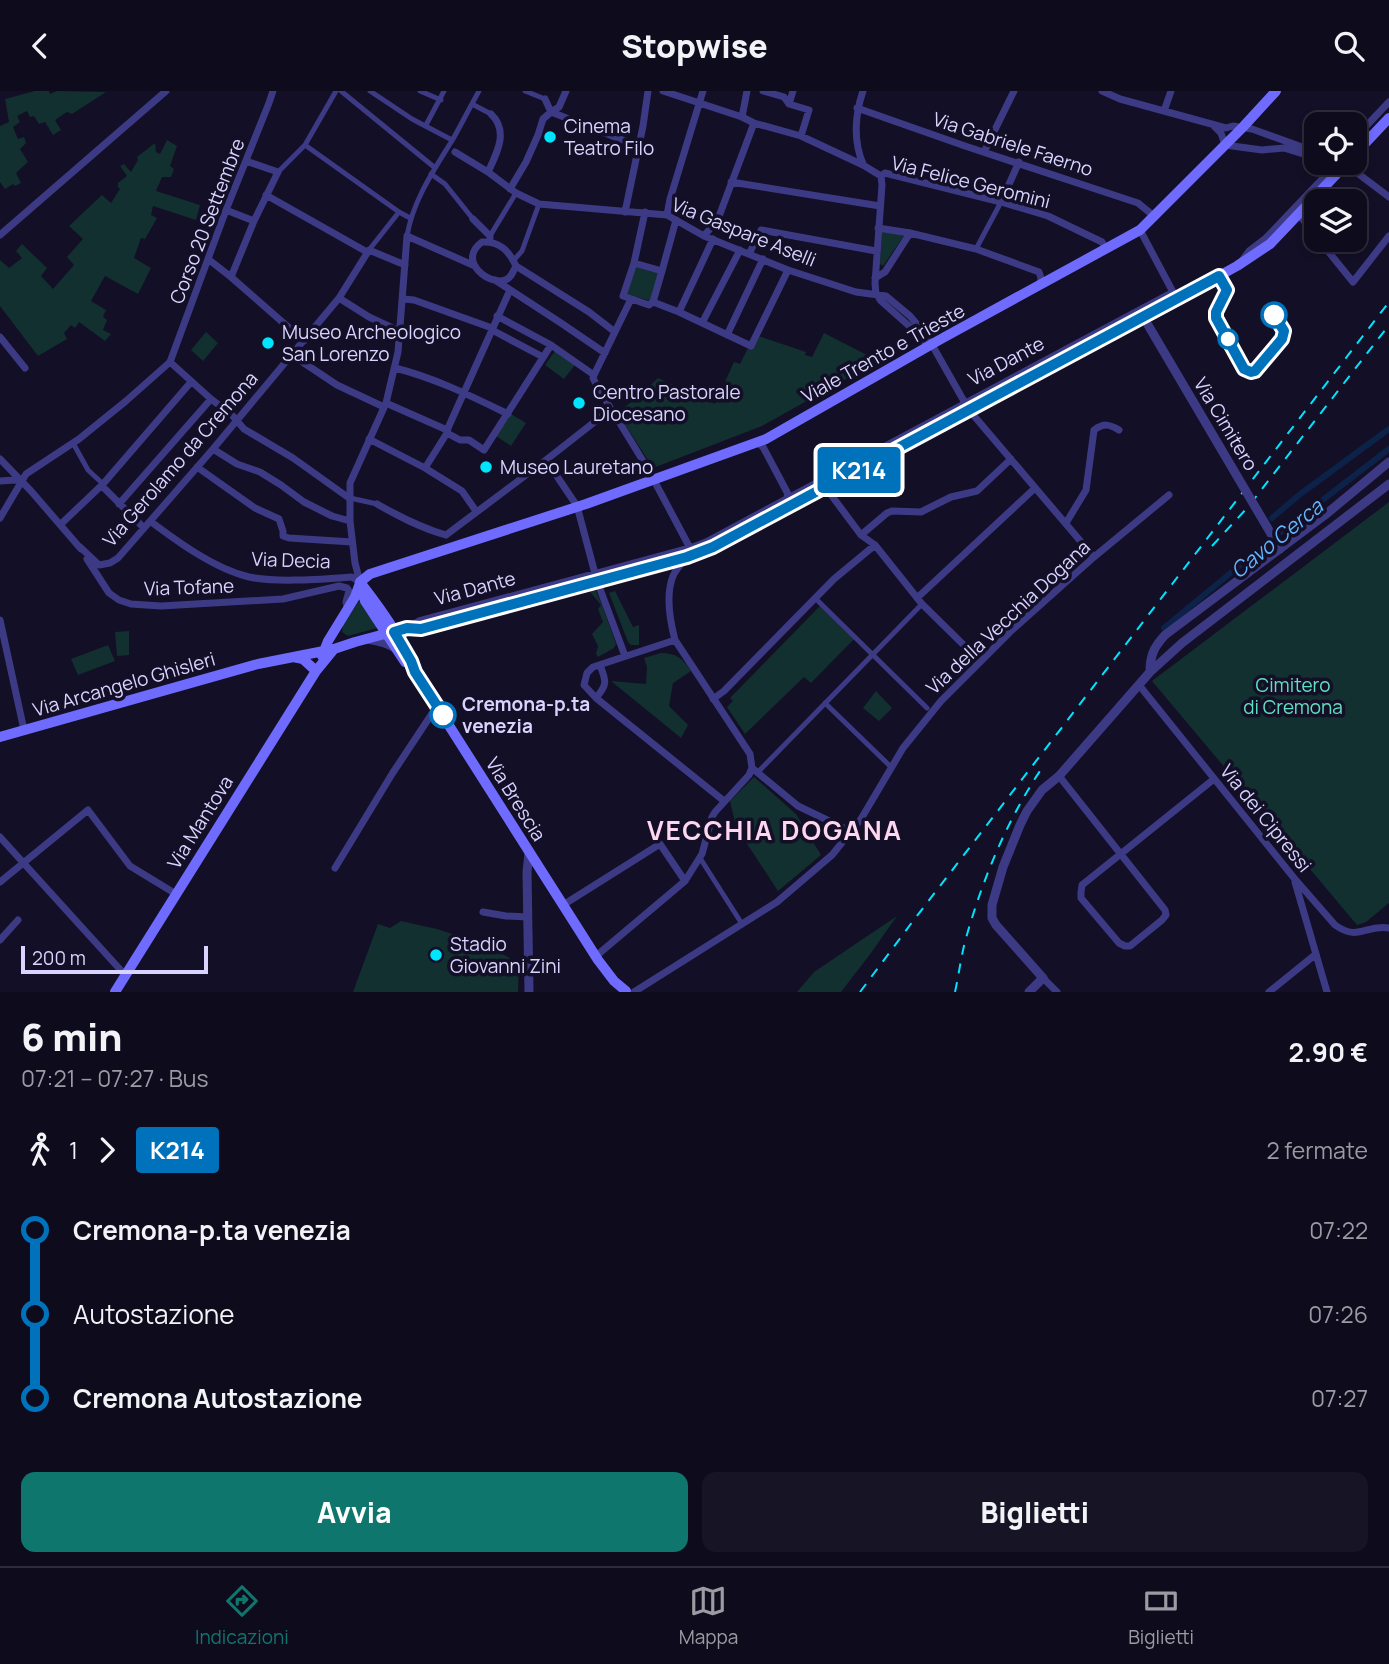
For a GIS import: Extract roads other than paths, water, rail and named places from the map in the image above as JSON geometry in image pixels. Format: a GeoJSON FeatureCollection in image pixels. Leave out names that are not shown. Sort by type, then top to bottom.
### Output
{"type":"FeatureCollection","features":[{"type":"Feature","properties":{"kind":"main road","name":"Viale Trento e Trieste"},"geometry":{"type":"LineString","coordinates":[[360,582],[370,574],[653,481],[762,441],[1140,230],[1276,91]]}},
{"type":"Feature","properties":{"kind":"main road"},"geometry":{"type":"LineString","coordinates":[[1367,141],[1389,118]]}},
{"type":"Feature","properties":{"kind":"main road","name":"Via Dante"},"geometry":{"type":"LineString","coordinates":[[329,647],[407,628],[421,629],[545,596],[596,577],[713,547],[886,455],[967,406],[1143,317],[1172,297],[1217,273],[1237,266],[1270,244],[1334,175]]}},
{"type":"Feature","properties":{"kind":"main road"},"geometry":{"type":"LineString","coordinates":[[360,582],[374,600],[395,649],[415,672]]}},
{"type":"Feature","properties":{"kind":"main road","name":"Via Mantova"},"geometry":{"type":"LineString","coordinates":[[115,992],[319,668],[360,582]]}},
{"type":"Feature","properties":{"kind":"main road"},"geometry":{"type":"LineString","coordinates":[[340,622],[342,636],[359,640]]}},
{"type":"Feature","properties":{"kind":"main road","name":"Via Brescia"},"geometry":{"type":"LineString","coordinates":[[390,633],[411,661],[415,672],[596,956],[614,981],[626,992]]}},
{"type":"Feature","properties":{"kind":"main road","name":"Via Arcangelo Ghisleri"},"geometry":{"type":"LineString","coordinates":[[258,664],[285,653],[329,647]]}},
{"type":"Feature","properties":{"kind":"main road","name":"Via Arcangelo Ghisleri"},"geometry":{"type":"LineString","coordinates":[[0,737],[258,664],[329,647]]}},
{"type":"Feature","properties":{"kind":"main road"},"geometry":{"type":"LineString","coordinates":[[293,657],[319,668]]}},
{"type":"Feature","properties":{"kind":"main road","name":"Via Brescia"},"geometry":{"type":"LineString","coordinates":[[614,981],[618,992]]}},
{"type":"Feature","properties":{"kind":"street"},"geometry":{"type":"LineString","coordinates":[[0,235],[166,91]]}},
{"type":"Feature","properties":{"kind":"street","name":"Corso 20 Settembre"},"geometry":{"type":"LineString","coordinates":[[170,362],[273,91]]}},
{"type":"Feature","properties":{"kind":"street"},"geometry":{"type":"LineString","coordinates":[[370,91],[405,115],[452,140]]}},
{"type":"Feature","properties":{"kind":"street"},"geometry":{"type":"LineString","coordinates":[[420,91],[440,100]]}},
{"type":"Feature","properties":{"kind":"street"},"geometry":{"type":"LineString","coordinates":[[426,125],[444,91]]}},
{"type":"Feature","properties":{"kind":"street"},"geometry":{"type":"LineString","coordinates":[[360,582],[352,542],[350,483],[385,405],[396,368],[410,218],[434,167],[479,91]]}},
{"type":"Feature","properties":{"kind":"street"},"geometry":{"type":"LineString","coordinates":[[525,91],[545,99],[551,112],[638,146]]}},
{"type":"Feature","properties":{"kind":"street"},"geometry":{"type":"LineString","coordinates":[[475,266],[471,257],[473,251],[482,242],[490,239],[543,119],[559,107],[566,91]]}},
{"type":"Feature","properties":{"kind":"street"},"geometry":{"type":"LineString","coordinates":[[625,212],[648,91]]}},
{"type":"Feature","properties":{"kind":"street","name":"Via Felice Geromini"},"geometry":{"type":"LineString","coordinates":[[663,91],[754,123],[801,136],[881,176],[885,173],[1048,216],[1102,242],[1107,249]]}},
{"type":"Feature","properties":{"kind":"street"},"geometry":{"type":"LineString","coordinates":[[667,215],[703,91]]}},
{"type":"Feature","properties":{"kind":"street"},"geometry":{"type":"LineString","coordinates":[[743,117],[747,91]]}},
{"type":"Feature","properties":{"kind":"street"},"geometry":{"type":"LineString","coordinates":[[763,91],[784,97],[789,104],[809,110],[801,136]]}},
{"type":"Feature","properties":{"kind":"street"},"geometry":{"type":"LineString","coordinates":[[789,104],[793,91]]}},
{"type":"Feature","properties":{"kind":"street"},"geometry":{"type":"LineString","coordinates":[[863,91],[856,116],[859,154],[863,165]]}},
{"type":"Feature","properties":{"kind":"street"},"geometry":{"type":"LineString","coordinates":[[984,152],[1014,91]]}},
{"type":"Feature","properties":{"kind":"street"},"geometry":{"type":"LineString","coordinates":[[1102,91],[1120,99],[1210,124],[1260,131],[1304,148]]}},
{"type":"Feature","properties":{"kind":"street"},"geometry":{"type":"LineString","coordinates":[[1164,111],[1171,91]]}},
{"type":"Feature","properties":{"kind":"street"},"geometry":{"type":"LineString","coordinates":[[231,277],[278,172],[305,145],[340,92],[434,167]]}},
{"type":"Feature","properties":{"kind":"street"},"geometry":{"type":"LineString","coordinates":[[1367,125],[1389,102]]}},
{"type":"Feature","properties":{"kind":"street"},"geometry":{"type":"LineString","coordinates":[[472,104],[498,121],[501,137],[499,148],[488,172]]}},
{"type":"Feature","properties":{"kind":"street","name":"Via Gabriele Faerno"},"geometry":{"type":"LineString","coordinates":[[858,108],[1138,203],[1155,217]]}},
{"type":"Feature","properties":{"kind":"street"},"geometry":{"type":"LineString","coordinates":[[704,236],[718,219],[754,123]]}},
{"type":"Feature","properties":{"kind":"street"},"geometry":{"type":"LineString","coordinates":[[1210,124],[1221,133],[1225,145],[1262,150],[1284,148],[1304,154]]}},
{"type":"Feature","properties":{"kind":"street"},"geometry":{"type":"LineString","coordinates":[[305,145],[410,218]]}},
{"type":"Feature","properties":{"kind":"street","name":"Via Gaspare Aselli"},"geometry":{"type":"LineString","coordinates":[[447,147],[513,191],[538,204],[667,215],[704,236],[788,270],[856,292],[886,296],[905,310],[932,344],[967,406],[1094,557]]}},
{"type":"Feature","properties":{"kind":"street"},"geometry":{"type":"LineString","coordinates":[[246,160],[278,172]]}},
{"type":"Feature","properties":{"kind":"street"},"geometry":{"type":"LineString","coordinates":[[976,249],[1018,162]]}},
{"type":"Feature","properties":{"kind":"street"},"geometry":{"type":"LineString","coordinates":[[431,174],[444,184],[490,239],[507,250],[515,264],[615,332]]}},
{"type":"Feature","properties":{"kind":"street","name":"Via Dante"},"geometry":{"type":"LineString","coordinates":[[1297,212],[1326,175]]}},
{"type":"Feature","properties":{"kind":"street"},"geometry":{"type":"LineString","coordinates":[[1361,175],[1389,197]]}},
{"type":"Feature","properties":{"kind":"street"},"geometry":{"type":"LineString","coordinates":[[876,294],[876,251],[883,185],[881,176]]}},
{"type":"Feature","properties":{"kind":"street"},"geometry":{"type":"LineString","coordinates":[[731,182],[880,206]]}},
{"type":"Feature","properties":{"kind":"street"},"geometry":{"type":"LineString","coordinates":[[266,195],[368,251],[405,265]]}},
{"type":"Feature","properties":{"kind":"street"},"geometry":{"type":"LineString","coordinates":[[495,280],[508,279],[522,251],[538,204]]}},
{"type":"Feature","properties":{"kind":"street"},"geometry":{"type":"LineString","coordinates":[[226,210],[254,221]]}},
{"type":"Feature","properties":{"kind":"street","name":"Via Gerolamo da Cremona"},"geometry":{"type":"LineString","coordinates":[[80,547],[99,565],[103,566],[118,558],[339,298],[368,251],[399,212]]}},
{"type":"Feature","properties":{"kind":"street"},"geometry":{"type":"LineString","coordinates":[[645,212],[634,263],[623,296],[649,305],[653,302],[676,220]]}},
{"type":"Feature","properties":{"kind":"street"},"geometry":{"type":"LineString","coordinates":[[1297,212],[1304,221]]}},
{"type":"Feature","properties":{"kind":"street"},"geometry":{"type":"LineString","coordinates":[[878,228],[976,249],[1039,272],[1041,285]]}},
{"type":"Feature","properties":{"kind":"street"},"geometry":{"type":"LineString","coordinates":[[749,254],[761,230],[876,251]]}},
{"type":"Feature","properties":{"kind":"street"},"geometry":{"type":"LineString","coordinates":[[1140,230],[1172,297]]}},
{"type":"Feature","properties":{"kind":"street"},"geometry":{"type":"LineString","coordinates":[[875,278],[885,272],[910,233]]}},
{"type":"Feature","properties":{"kind":"street"},"geometry":{"type":"LineString","coordinates":[[407,236],[475,266],[605,353]]}},
{"type":"Feature","properties":{"kind":"street"},"geometry":{"type":"LineString","coordinates":[[1328,252],[1353,282],[1389,236]]}},
{"type":"Feature","properties":{"kind":"street"},"geometry":{"type":"LineString","coordinates":[[679,312],[713,239]]}},
{"type":"Feature","properties":{"kind":"street"},"geometry":{"type":"LineString","coordinates":[[702,323],[740,250]]}},
{"type":"Feature","properties":{"kind":"street"},"geometry":{"type":"LineString","coordinates":[[208,259],[304,341]]}},
{"type":"Feature","properties":{"kind":"street"},"geometry":{"type":"LineString","coordinates":[[727,335],[763,260]]}},
{"type":"Feature","properties":{"kind":"street"},"geometry":{"type":"LineString","coordinates":[[634,263],[662,271]]}},
{"type":"Feature","properties":{"kind":"street"},"geometry":{"type":"LineString","coordinates":[[653,302],[751,346],[788,270]]}},
{"type":"Feature","properties":{"kind":"street"},"geometry":{"type":"LineString","coordinates":[[425,468],[447,432],[510,290]]}},
{"type":"Feature","properties":{"kind":"street"},"geometry":{"type":"LineString","coordinates":[[339,298],[369,317],[400,331]]}},
{"type":"Feature","properties":{"kind":"street"},"geometry":{"type":"LineString","coordinates":[[403,299],[414,300],[492,328],[543,357]]}},
{"type":"Feature","properties":{"kind":"street"},"geometry":{"type":"LineString","coordinates":[[631,299],[593,378],[648,469],[689,553],[673,577],[670,587],[669,619],[675,640],[750,754],[755,770],[798,806],[852,832]]}},
{"type":"Feature","properties":{"kind":"street"},"geometry":{"type":"LineString","coordinates":[[497,316],[551,345],[594,376]]}},
{"type":"Feature","properties":{"kind":"street","name":"Via Cimitero"},"geometry":{"type":"LineString","coordinates":[[1143,317],[1280,549]]}},
{"type":"Feature","properties":{"kind":"street"},"geometry":{"type":"LineString","coordinates":[[0,337],[25,367]]}},
{"type":"Feature","properties":{"kind":"street"},"geometry":{"type":"LineString","coordinates":[[292,355],[337,386],[460,440],[469,440],[484,450],[551,345]]}},
{"type":"Feature","properties":{"kind":"street"},"geometry":{"type":"LineString","coordinates":[[0,518],[26,474],[73,443],[170,362],[244,429],[293,458],[349,498],[377,504],[409,522],[446,535]]}},
{"type":"Feature","properties":{"kind":"street"},"geometry":{"type":"LineString","coordinates":[[396,368],[412,372],[508,414]]}},
{"type":"Feature","properties":{"kind":"street"},"geometry":{"type":"LineString","coordinates":[[61,524],[102,485],[191,382]]}},
{"type":"Feature","properties":{"kind":"street"},"geometry":{"type":"LineString","coordinates":[[119,504],[211,399]]}},
{"type":"Feature","properties":{"kind":"street","name":"Via Dante"},"geometry":{"type":"LineString","coordinates":[[689,553],[890,444],[967,406]]}},
{"type":"Feature","properties":{"kind":"street"},"geometry":{"type":"LineString","coordinates":[[446,535],[611,409]]}},
{"type":"Feature","properties":{"kind":"street"},"geometry":{"type":"LineString","coordinates":[[1066,523],[1086,490],[1094,430],[1101,425],[1110,424],[1119,430]]}},
{"type":"Feature","properties":{"kind":"street"},"geometry":{"type":"LineString","coordinates":[[369,439],[462,491],[476,511]]}},
{"type":"Feature","properties":{"kind":"street"},"geometry":{"type":"LineString","coordinates":[[762,441],[791,493],[796,495]]}},
{"type":"Feature","properties":{"kind":"street"},"geometry":{"type":"LineString","coordinates":[[762,441],[788,494],[786,500]]}},
{"type":"Feature","properties":{"kind":"street"},"geometry":{"type":"LineString","coordinates":[[73,443],[88,470],[144,528]]}},
{"type":"Feature","properties":{"kind":"street"},"geometry":{"type":"LineString","coordinates":[[886,455],[890,444]]}},
{"type":"Feature","properties":{"kind":"street"},"geometry":{"type":"LineString","coordinates":[[213,449],[237,464],[260,472],[304,502],[332,516],[350,521]]}},
{"type":"Feature","properties":{"kind":"street","name":"Via Tofane"},"geometry":{"type":"LineString","coordinates":[[0,459],[61,524],[80,547],[109,593],[119,600],[131,604],[161,606],[283,599],[327,589]]}},
{"type":"Feature","properties":{"kind":"street"},"geometry":{"type":"LineString","coordinates":[[861,535],[892,511],[920,512],[951,497],[977,491],[1011,459]]}},
{"type":"Feature","properties":{"kind":"street"},"geometry":{"type":"LineString","coordinates":[[546,460],[576,506],[596,577],[625,656]]}},
{"type":"Feature","properties":{"kind":"street"},"geometry":{"type":"LineString","coordinates":[[1150,672],[1150,656],[1165,635],[1325,515],[1389,462]]}},
{"type":"Feature","properties":{"kind":"street"},"geometry":{"type":"LineString","coordinates":[[197,467],[255,508],[279,519],[284,531],[283,536],[352,542]]}},
{"type":"Feature","properties":{"kind":"street"},"geometry":{"type":"LineString","coordinates":[[843,470],[857,471]]}},
{"type":"Feature","properties":{"kind":"street"},"geometry":{"type":"LineString","coordinates":[[0,481],[21,481]]}},
{"type":"Feature","properties":{"kind":"street"},"geometry":{"type":"LineString","coordinates":[[1057,992],[992,918],[992,905],[1003,867],[1027,811],[1042,790],[1059,776],[1150,672],[1182,643],[1389,484]]}},
{"type":"Feature","properties":{"kind":"street"},"geometry":{"type":"LineString","coordinates":[[826,488],[861,535],[875,545],[920,601],[980,661]]}},
{"type":"Feature","properties":{"kind":"street"},"geometry":{"type":"LineString","coordinates":[[596,956],[685,881],[701,858],[712,817],[724,801],[825,703],[920,601],[1035,488]]}},
{"type":"Feature","properties":{"kind":"street","name":"Via della Vecchia Dogana"},"geometry":{"type":"LineString","coordinates":[[634,992],[782,898],[832,855],[852,832],[903,748],[927,717],[980,661],[1094,557],[1169,495]]}},
{"type":"Feature","properties":{"kind":"street"},"geometry":{"type":"LineString","coordinates":[[763,521],[771,508]]}},
{"type":"Feature","properties":{"kind":"street","name":"Via Decia"},"geometry":{"type":"LineString","coordinates":[[150,521],[208,559],[249,577],[352,577],[360,582]]}},
{"type":"Feature","properties":{"kind":"street"},"geometry":{"type":"LineString","coordinates":[[446,535],[449,549]]}},
{"type":"Feature","properties":{"kind":"street"},"geometry":{"type":"LineString","coordinates":[[713,699],[834,579],[875,545]]}},
{"type":"Feature","properties":{"kind":"street"},"geometry":{"type":"LineString","coordinates":[[101,580],[118,558]]}},
{"type":"Feature","properties":{"kind":"street","name":"Via Dante"},"geometry":{"type":"LineString","coordinates":[[407,628],[419,621],[555,585],[596,577]]}},
{"type":"Feature","properties":{"kind":"street"},"geometry":{"type":"LineString","coordinates":[[326,579],[327,589],[339,586],[347,588],[348,611]]}},
{"type":"Feature","properties":{"kind":"street","name":"Via Dante"},"geometry":{"type":"LineString","coordinates":[[545,596],[555,585]]}},
{"type":"Feature","properties":{"kind":"street"},"geometry":{"type":"LineString","coordinates":[[816,598],[927,708]]}},
{"type":"Feature","properties":{"kind":"street"},"geometry":{"type":"LineString","coordinates":[[0,620],[24,730]]}},
{"type":"Feature","properties":{"kind":"street"},"geometry":{"type":"LineString","coordinates":[[359,640],[380,641],[395,649]]}},
{"type":"Feature","properties":{"kind":"street"},"geometry":{"type":"LineString","coordinates":[[675,640],[589,670],[584,682],[596,698],[724,801]]}},
{"type":"Feature","properties":{"kind":"street"},"geometry":{"type":"LineString","coordinates":[[596,698],[606,682],[600,665]]}},
{"type":"Feature","properties":{"kind":"street","name":"Via dei Cipressi"},"geometry":{"type":"LineString","coordinates":[[1139,685],[1293,878],[1335,925],[1352,934],[1381,927],[1389,928]]}},
{"type":"Feature","properties":{"kind":"street"},"geometry":{"type":"LineString","coordinates":[[825,703],[891,767]]}},
{"type":"Feature","properties":{"kind":"street"},"geometry":{"type":"LineString","coordinates":[[335,868],[437,706]]}},
{"type":"Feature","properties":{"kind":"street"},"geometry":{"type":"LineString","coordinates":[[1059,776],[1121,854],[1165,910],[1166,915],[1162,920],[1130,946],[1125,946],[1119,943],[1081,898],[1082,885],[1121,854],[1214,779]]}},
{"type":"Feature","properties":{"kind":"street"},"geometry":{"type":"LineString","coordinates":[[0,882],[88,810],[130,866],[176,894]]}},
{"type":"Feature","properties":{"kind":"street"},"geometry":{"type":"LineString","coordinates":[[0,837],[126,976]]}},
{"type":"Feature","properties":{"kind":"street"},"geometry":{"type":"LineString","coordinates":[[564,905],[660,844],[685,881]]}},
{"type":"Feature","properties":{"kind":"street"},"geometry":{"type":"LineString","coordinates":[[529,853],[529,992]]}},
{"type":"Feature","properties":{"kind":"street"},"geometry":{"type":"LineString","coordinates":[[701,858],[742,924]]}},
{"type":"Feature","properties":{"kind":"street"},"geometry":{"type":"LineString","coordinates":[[527,872],[536,868],[541,871]]}},
{"type":"Feature","properties":{"kind":"street"},"geometry":{"type":"LineString","coordinates":[[1293,878],[1327,992]]}},
{"type":"Feature","properties":{"kind":"street"},"geometry":{"type":"LineString","coordinates":[[483,912],[528,917]]}},
{"type":"Feature","properties":{"kind":"street"},"geometry":{"type":"LineString","coordinates":[[0,940],[18,920]]}},
{"type":"Feature","properties":{"kind":"street"},"geometry":{"type":"LineString","coordinates":[[1269,992],[1316,954]]}},
{"type":"Feature","properties":{"kind":"street"},"geometry":{"type":"LineString","coordinates":[[1029,992],[1043,978]]}},
{"type":"Feature","properties":{"kind":"waterway"},"geometry":{"type":"LineString","coordinates":[[1272,518],[1389,429]]}},
{"type":"Feature","properties":{"kind":"waterway","name":"Cavo Cerca"},"geometry":{"type":"LineString","coordinates":[[1164,628],[1268,542],[1389,449]]}},
{"type":"Feature","properties":{"kind":"railway"},"geometry":{"type":"LineString","coordinates":[[860,992],[1389,302]]}},
{"type":"Feature","properties":{"kind":"railway"},"geometry":{"type":"LineString","coordinates":[[1212,546],[1248,507],[1389,325]]}},
{"type":"Feature","properties":{"kind":"railway"},"geometry":{"type":"LineString","coordinates":[[955,992],[966,938],[988,872],[1007,829],[1042,768]]}},
{"type":"Feature","properties":{"kind":"place","name":"Cinema Teatro Filo"},"geometry":{"type":"Point","coordinates":[550,137]}},
{"type":"Feature","properties":{"kind":"place","name":"Museo Archeologico San Lorenzo"},"geometry":{"type":"Point","coordinates":[268,343]}},
{"type":"Feature","properties":{"kind":"place","name":"Centro Pastorale Diocesano"},"geometry":{"type":"Point","coordinates":[579,403]}},
{"type":"Feature","properties":{"kind":"place","name":"Museo Lauretano"},"geometry":{"type":"Point","coordinates":[486,467]}},
{"type":"Feature","properties":{"kind":"place","name":"Cremona-p.ta venezia"},"geometry":{"type":"Point","coordinates":[443,715]}},
{"type":"Feature","properties":{"kind":"place","name":"Stadio Giovanni Zini"},"geometry":{"type":"Point","coordinates":[436,955]}},
{"type":"Feature","properties":{"kind":"district","name":"VECCHIA DOGANA"},"geometry":{"type":"Point","coordinates":[775,831]}},
{"type":"Feature","properties":{"kind":"park label","name":"Cimitero di Cremona"},"geometry":{"type":"Point","coordinates":[1293,696]}}]}
